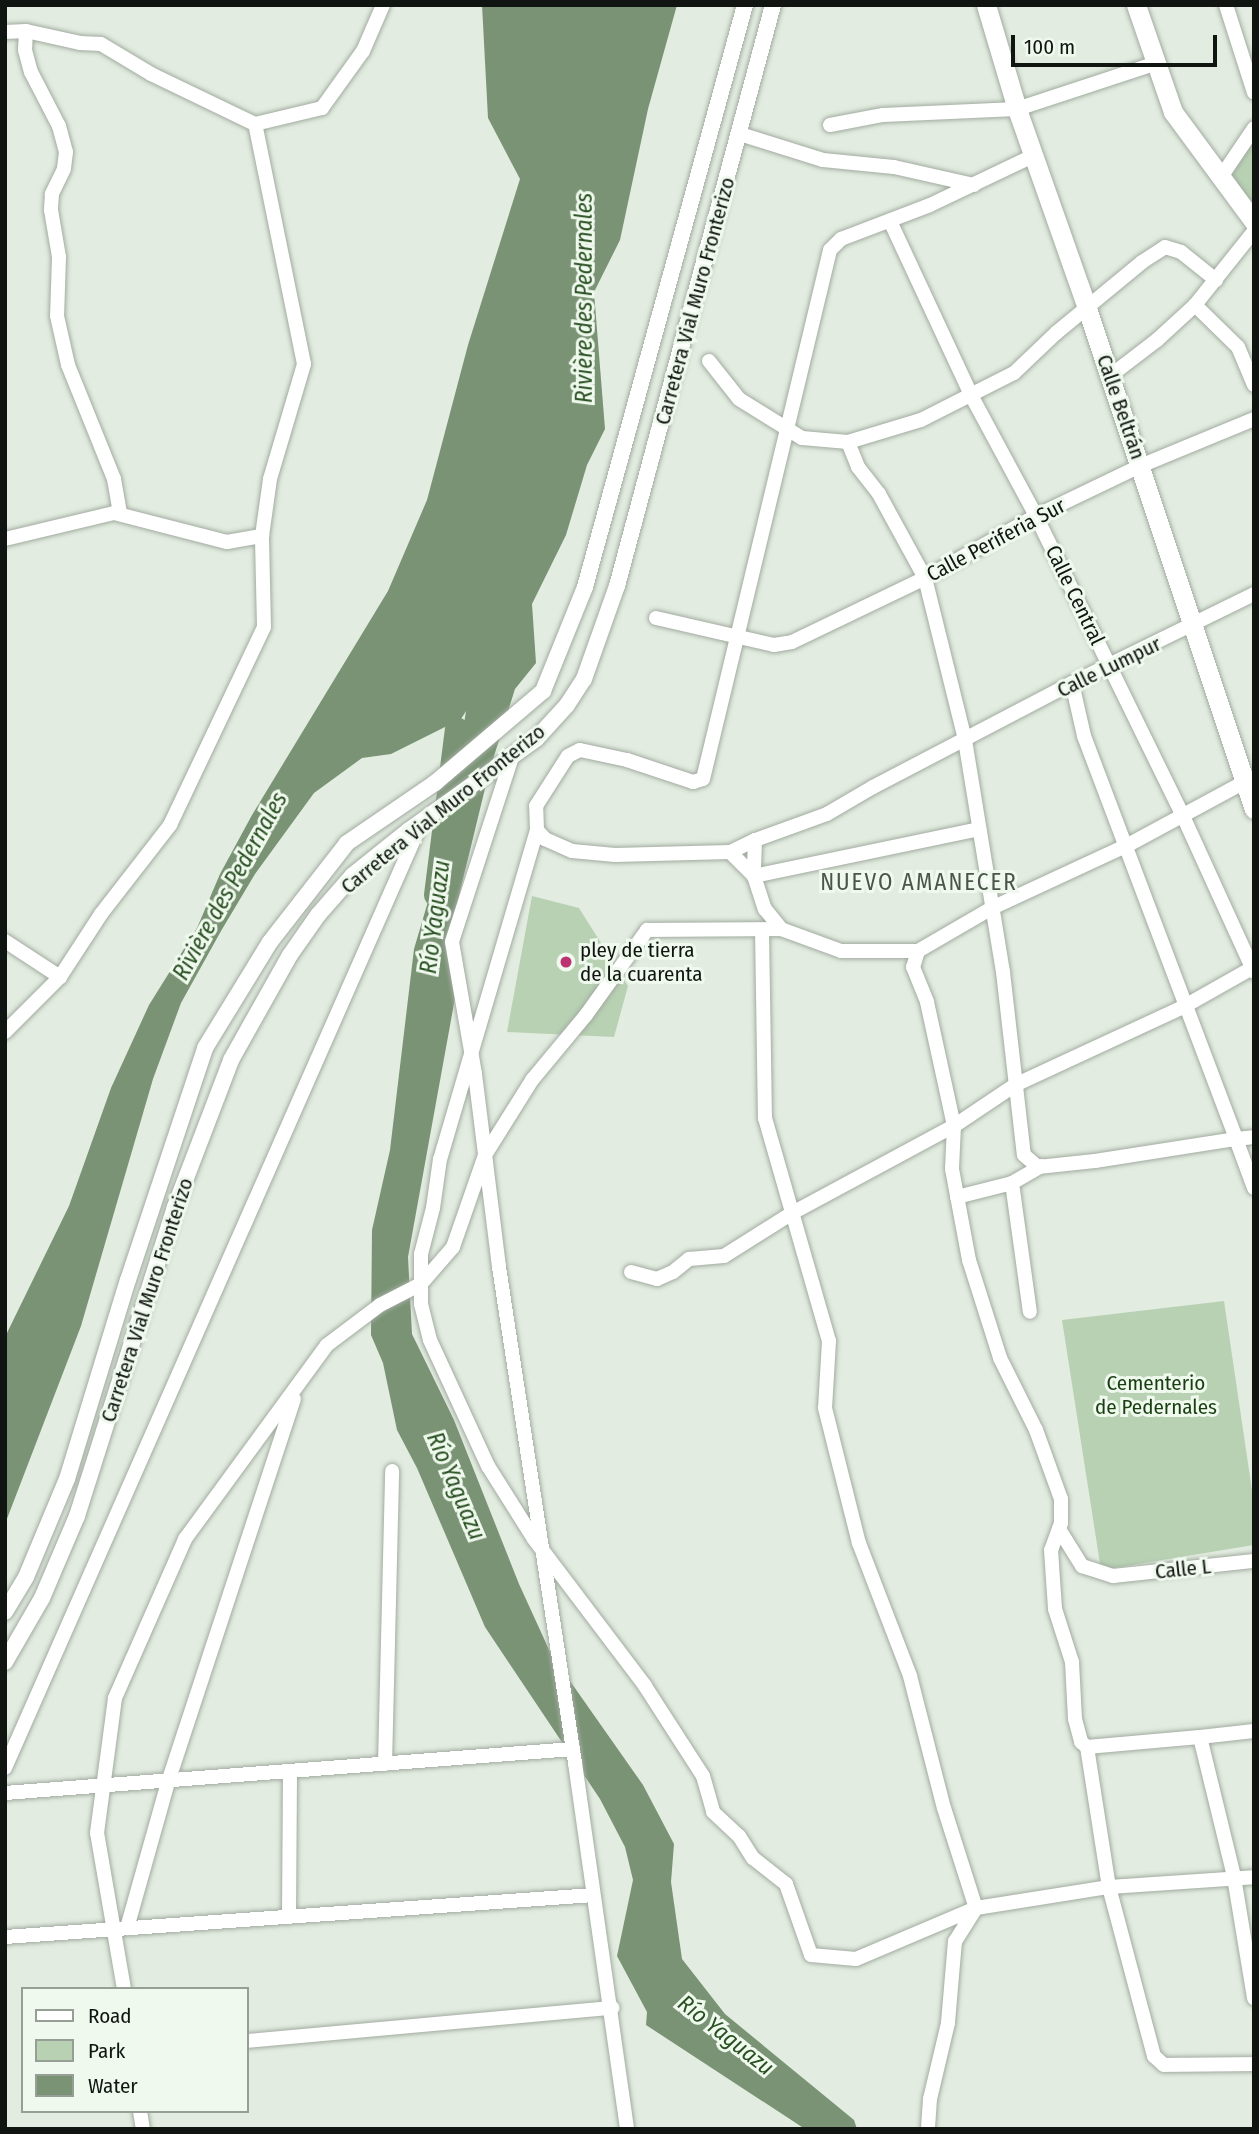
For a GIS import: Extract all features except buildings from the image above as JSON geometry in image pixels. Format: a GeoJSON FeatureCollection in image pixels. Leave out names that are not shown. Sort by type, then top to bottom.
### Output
{"type":"FeatureCollection","features":[{"type":"Feature","properties":{"kind":"main road","name":"Calle Beltrán"},"geometry":{"type":"LineString","coordinates":[[986,5],[1017,109],[1248,780],[1254,809]]}},
{"type":"Feature","properties":{"kind":"main road"},"geometry":{"type":"LineString","coordinates":[[1136,5],[1154,64],[1173,112],[1254,222]]}},
{"type":"Feature","properties":{"kind":"street"},"geometry":{"type":"LineString","coordinates":[[5,32],[26,31],[80,43],[101,44],[151,74],[255,124],[321,108],[363,51],[383,5]]}},
{"type":"Feature","properties":{"kind":"street","name":"Carretera Vial Muro Fronterizo"},"geometry":{"type":"LineString","coordinates":[[5,1612],[26,1577],[67,1479],[205,1048],[270,942],[347,843],[435,783],[543,691],[585,587],[745,5]]}},
{"type":"Feature","properties":{"kind":"street","name":"Carretera Vial Muro Fronterizo"},"geometry":{"type":"LineString","coordinates":[[5,1662],[42,1598],[77,1516],[175,1207],[231,1060],[290,955],[318,915],[353,875],[422,821],[511,760],[536,739],[567,705],[584,679],[617,586],[773,5]]}},
{"type":"Feature","properties":{"kind":"street"},"geometry":{"type":"LineString","coordinates":[[1226,5],[1254,93]]}},
{"type":"Feature","properties":{"kind":"street"},"geometry":{"type":"LineString","coordinates":[[26,31],[25,50],[31,72],[59,126],[66,152],[64,169],[52,194],[51,210],[59,257],[57,316],[68,365],[114,479],[120,513]]}},
{"type":"Feature","properties":{"kind":"street"},"geometry":{"type":"LineString","coordinates":[[830,125],[883,115],[1017,109],[1154,64]]}},
{"type":"Feature","properties":{"kind":"street"},"geometry":{"type":"LineString","coordinates":[[5,1032],[60,976],[101,914],[170,825],[264,627],[262,536],[270,479],[304,364],[255,124]]}},
{"type":"Feature","properties":{"kind":"street"},"geometry":{"type":"LineString","coordinates":[[1221,177],[1254,128]]}},
{"type":"Feature","properties":{"kind":"street"},"geometry":{"type":"LineString","coordinates":[[740,134],[823,160],[894,167],[974,185]]}},
{"type":"Feature","properties":{"kind":"street"},"geometry":{"type":"LineString","coordinates":[[1035,155],[974,185],[841,239],[830,250],[702,779],[693,782],[627,760],[580,750],[568,756],[536,806],[537,830],[440,1158],[433,1208],[421,1254],[421,1304],[430,1340],[488,1466],[534,1539],[645,1686],[704,1776],[713,1812],[739,1836],[753,1858],[786,1884],[811,1955],[856,1959],[976,1908],[1109,1887],[1254,1877]]}},
{"type":"Feature","properties":{"kind":"street","name":"Calle Central"},"geometry":{"type":"LineString","coordinates":[[890,221],[972,397],[1036,516],[1109,665],[1253,969]]}},
{"type":"Feature","properties":{"kind":"street"},"geometry":{"type":"LineString","coordinates":[[1110,376],[1157,340],[1195,305],[1254,231]]}},
{"type":"Feature","properties":{"kind":"street"},"geometry":{"type":"LineString","coordinates":[[709,361],[739,399],[811,440],[848,442],[921,420],[972,397],[1013,373],[1142,262],[1165,247],[1181,252],[1216,280]]}},
{"type":"Feature","properties":{"kind":"street"},"geometry":{"type":"LineString","coordinates":[[1195,305],[1238,347],[1254,384]]}},
{"type":"Feature","properties":{"kind":"street","name":"Calle Periferia Sur"},"geometry":{"type":"LineString","coordinates":[[656,618],[774,645],[792,642],[925,578],[1036,516],[1140,466],[1254,419]]}},
{"type":"Feature","properties":{"kind":"street"},"geometry":{"type":"LineString","coordinates":[[848,442],[858,467],[880,494],[925,578],[965,740],[992,908],[1024,1155],[1031,1164],[1042,1166],[1107,1160],[1254,1137]]}},
{"type":"Feature","properties":{"kind":"street"},"geometry":{"type":"LineString","coordinates":[[5,540],[120,513],[227,542],[262,536]]}},
{"type":"Feature","properties":{"kind":"street","name":"Calle Lumpur"},"geometry":{"type":"LineString","coordinates":[[730,852],[755,839],[827,814],[1072,684],[1254,594]]}},
{"type":"Feature","properties":{"kind":"street"},"geometry":{"type":"LineString","coordinates":[[1072,684],[1084,736],[1128,845],[1254,1188]]}},
{"type":"Feature","properties":{"kind":"street"},"geometry":{"type":"LineString","coordinates":[[511,760],[452,942],[627,2129]]}},
{"type":"Feature","properties":{"kind":"street"},"geometry":{"type":"LineString","coordinates":[[124,1987],[120,1928],[97,1833],[115,1698],[185,1539],[327,1345],[380,1305],[421,1283],[453,1247],[485,1155],[533,1080],[586,1015],[647,930],[781,929],[841,951],[918,951],[992,908],[1128,845],[1248,780]]}},
{"type":"Feature","properties":{"kind":"street"},"geometry":{"type":"LineString","coordinates":[[5,1768],[422,821]]}},
{"type":"Feature","properties":{"kind":"street"},"geometry":{"type":"LineString","coordinates":[[754,876],[979,829]]}},
{"type":"Feature","properties":{"kind":"street"},"geometry":{"type":"LineString","coordinates":[[537,830],[545,839],[572,851],[615,855],[730,852],[754,876]]}},
{"type":"Feature","properties":{"kind":"street"},"geometry":{"type":"LineString","coordinates":[[755,839],[754,876],[765,909],[781,929]]}},
{"type":"Feature","properties":{"kind":"street"},"geometry":{"type":"LineString","coordinates":[[762,930],[765,1118],[830,1341],[825,1408],[859,1544],[910,1676],[944,1808],[976,1908]]}},
{"type":"Feature","properties":{"kind":"street"},"geometry":{"type":"LineString","coordinates":[[5,941],[60,976]]}},
{"type":"Feature","properties":{"kind":"street"},"geometry":{"type":"LineString","coordinates":[[918,951],[913,967],[927,1002],[954,1126],[952,1169],[969,1260],[996,1347],[1036,1430],[1060,1499],[1063,1513],[1051,1550],[1055,1609],[1072,1662],[1077,1732],[1087,1747],[1109,1887],[1156,2061],[1164,2065],[1254,2064]]}},
{"type":"Feature","properties":{"kind":"street"},"geometry":{"type":"LineString","coordinates":[[631,1272],[657,1279],[673,1272],[689,1259],[723,1256],[794,1212],[954,1126],[1015,1085],[1185,1006],[1253,969]]}},
{"type":"Feature","properties":{"kind":"street"},"geometry":{"type":"LineString","coordinates":[[957,1197],[1012,1183],[1042,1166]]}},
{"type":"Feature","properties":{"kind":"street"},"geometry":{"type":"LineString","coordinates":[[1012,1183],[1030,1312]]}},
{"type":"Feature","properties":{"kind":"street"},"geometry":{"type":"LineString","coordinates":[[120,1928],[299,1385]]}},
{"type":"Feature","properties":{"kind":"street"},"geometry":{"type":"LineString","coordinates":[[384,1764],[392,1471]]}},
{"type":"Feature","properties":{"kind":"street","name":"Calle L"},"geometry":{"type":"LineString","coordinates":[[1059,1529],[1082,1566],[1113,1576],[1254,1561]]}},
{"type":"Feature","properties":{"kind":"street"},"geometry":{"type":"LineString","coordinates":[[1087,1747],[1254,1731]]}},
{"type":"Feature","properties":{"kind":"street"},"geometry":{"type":"LineString","coordinates":[[1200,1737],[1234,1877],[1254,1998]]}},
{"type":"Feature","properties":{"kind":"street"},"geometry":{"type":"LineString","coordinates":[[5,1793],[573,1749]]}},
{"type":"Feature","properties":{"kind":"street"},"geometry":{"type":"LineString","coordinates":[[289,1917],[290,1771]]}},
{"type":"Feature","properties":{"kind":"street"},"geometry":{"type":"LineString","coordinates":[[5,1937],[594,1895]]}},
{"type":"Feature","properties":{"kind":"street"},"geometry":{"type":"LineString","coordinates":[[928,2129],[930,2099],[948,2023],[955,1941],[976,1908]]}},
{"type":"Feature","properties":{"kind":"street"},"geometry":{"type":"LineString","coordinates":[[248,2041],[613,2008]]}},
{"type":"Feature","properties":{"kind":"green space"},"geometry":{"type":"Polygon","coordinates":[[[1254,128],[1254,213],[1221,177],[1254,128]]]}},
{"type":"Feature","properties":{"kind":"green space","name":"pley de tierra de la cuarenta"},"geometry":{"type":"Polygon","coordinates":[[[532,896],[579,908],[628,986],[614,1037],[507,1032],[532,896]]]}},
{"type":"Feature","properties":{"kind":"green space","name":"Cementerio de Pedernales"},"geometry":{"type":"Polygon","coordinates":[[[1224,1301],[1254,1504],[1254,1545],[1101,1570],[1062,1320],[1224,1301]]]}},
{"type":"Feature","properties":{"kind":"water","name":"Rivière des Pedernales"},"geometry":{"type":"Polygon","coordinates":[[[482,5],[677,5],[648,109],[620,240],[594,292],[605,429],[587,465],[566,535],[532,604],[536,663],[515,689],[489,772],[451,929],[457,987],[408,1257],[412,1334],[454,1420],[519,1584],[551,1654],[643,1785],[674,1844],[671,1882],[682,1959],[725,2014],[854,2120],[857,2129],[805,2129],[646,2025],[647,2012],[617,1956],[633,1880],[625,1847],[600,1799],[485,1627],[417,1468],[397,1430],[383,1363],[371,1335],[372,1230],[390,1150],[414,949],[445,844],[466,711],[461,719],[391,754],[362,758],[314,793],[255,874],[221,931],[181,1003],[153,1079],[81,1326],[5,1524],[5,1337],[69,1206],[111,1088],[149,1005],[197,928],[220,874],[252,815],[388,591],[427,500],[468,345],[520,179],[488,118],[482,5]]]}},
{"type":"Feature","properties":{"kind":"waterway","name":"Río Yaguazu"},"geometry":{"type":"LineString","coordinates":[[436,895],[457,729]]}},
{"type":"Feature","properties":{"kind":"place","name":"pley de tierra de la cuarenta"},"geometry":{"type":"Point","coordinates":[566,962]}},
{"type":"Feature","properties":{"kind":"district","name":"NUEVO AMANECER"},"geometry":{"type":"Point","coordinates":[919,882]}}]}
